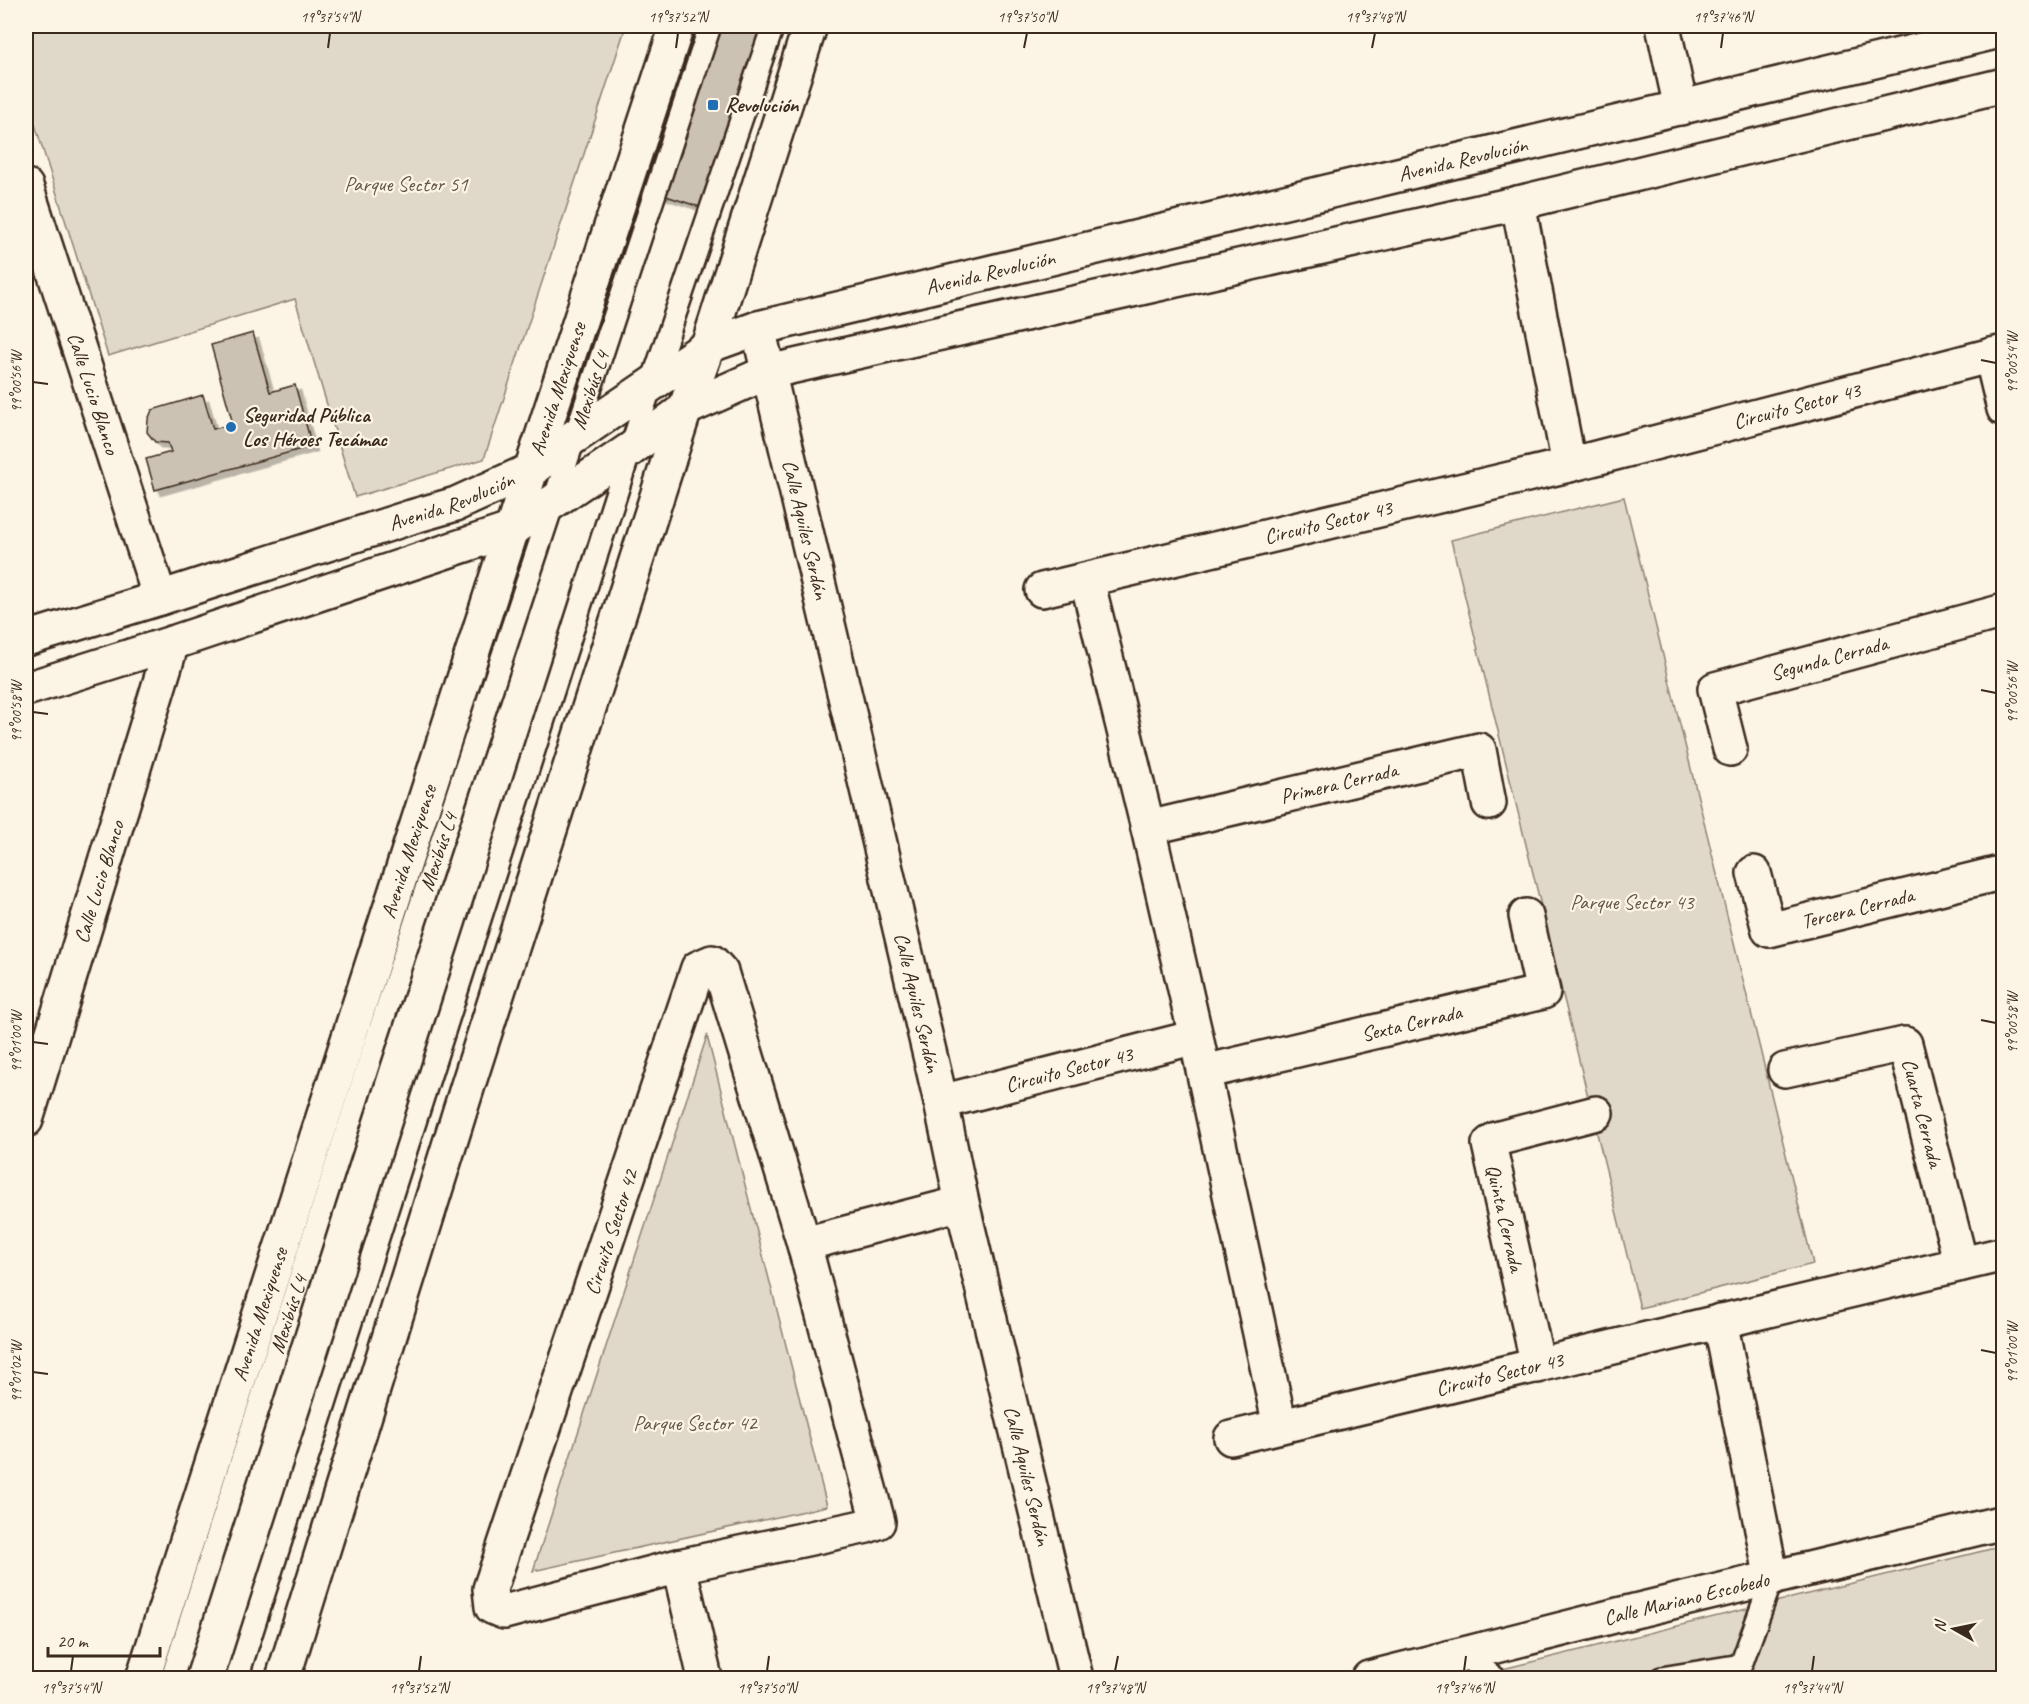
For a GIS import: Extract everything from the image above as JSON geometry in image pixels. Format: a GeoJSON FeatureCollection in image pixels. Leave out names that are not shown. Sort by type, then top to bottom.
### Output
{"type":"FeatureCollection","features":[{"type":"Feature","properties":{"kind":"street","name":"Avenida Mexiquense"},"geometry":{"type":"LineString","coordinates":[[143,1678],[531,470],[677,26]]}},
{"type":"Feature","properties":{"kind":"street"},"geometry":{"type":"LineString","coordinates":[[283,1678],[468,1085],[810,26]]}},
{"type":"Feature","properties":{"kind":"street"},"geometry":{"type":"LineString","coordinates":[[1663,26],[1681,108]]}},
{"type":"Feature","properties":{"kind":"street","name":"Avenida Revolución"},"geometry":{"type":"LineString","coordinates":[[26,639],[456,504],[531,470],[574,437],[708,346],[758,327],[2004,30]]}},
{"type":"Feature","properties":{"kind":"street","name":"Avenida Revolución"},"geometry":{"type":"LineString","coordinates":[[26,689],[172,643],[513,529],[631,449],[685,409],[768,372],[1518,203],[2004,85]]}},
{"type":"Feature","properties":{"kind":"street","name":"Calle Lucio Blanco"},"geometry":{"type":"LineString","coordinates":[[26,186],[160,598]]}},
{"type":"Feature","properties":{"kind":"street"},"geometry":{"type":"LineString","coordinates":[[1518,203],[1569,465]]}},
{"type":"Feature","properties":{"kind":"street","name":"Calle Aquiles Serdán"},"geometry":{"type":"LineString","coordinates":[[758,327],[1077,1678]]}},
{"type":"Feature","properties":{"kind":"street","name":"Circuito Sector 43"},"geometry":{"type":"LineString","coordinates":[[1042,590],[1569,465],[1997,353],[2004,409]]}},
{"type":"Feature","properties":{"kind":"street"},"geometry":{"type":"LineString","coordinates":[[1087,580],[1148,828],[1204,1072],[1280,1426]]}},
{"type":"Feature","properties":{"kind":"street","name":"Segunda Cerrada"},"geometry":{"type":"LineString","coordinates":[[1730,749],[1715,689],[2004,611]]}},
{"type":"Feature","properties":{"kind":"street","name":"Calle Lucio Blanco"},"geometry":{"type":"LineString","coordinates":[[26,1120],[172,643]]}},
{"type":"Feature","properties":{"kind":"street","name":"Primera Cerrada"},"geometry":{"type":"LineString","coordinates":[[1148,828],[1479,750],[1489,803]]}},
{"type":"Feature","properties":{"kind":"street","name":"Tercera Cerrada"},"geometry":{"type":"LineString","coordinates":[[1754,873],[1769,930],[2004,872]]}},
{"type":"Feature","properties":{"kind":"street","name":"Sexta Cerrada"},"geometry":{"type":"LineString","coordinates":[[1204,1072],[1543,992],[1526,916]]}},
{"type":"Feature","properties":{"kind":"street","name":"Circuito Sector 42"},"geometry":{"type":"LineString","coordinates":[[712,962],[721,972],[804,1244],[878,1522],[679,1566],[504,1612],[492,1607],[490,1589],[698,968],[712,962]]}},
{"type":"Feature","properties":{"kind":"street","name":"Circuito Sector 43"},"geometry":{"type":"LineString","coordinates":[[941,1102],[1196,1037]]}},
{"type":"Feature","properties":{"kind":"street","name":"Cuarta Cerrada"},"geometry":{"type":"LineString","coordinates":[[1785,1070],[1905,1044],[1961,1264]]}},
{"type":"Feature","properties":{"kind":"street","name":"Quinta Cerrada"},"geometry":{"type":"LineString","coordinates":[[1538,1366],[1489,1144],[1496,1139],[1596,1113]]}},
{"type":"Feature","properties":{"kind":"street"},"geometry":{"type":"LineString","coordinates":[[804,1244],[963,1203]]}},
{"type":"Feature","properties":{"kind":"street","name":"Circuito Sector 43"},"geometry":{"type":"LineString","coordinates":[[1231,1438],[2004,1254]]}},
{"type":"Feature","properties":{"kind":"street"},"geometry":{"type":"LineString","coordinates":[[1720,1322],[1772,1579]]}},
{"type":"Feature","properties":{"kind":"street","name":"Calle Mariano Escobedo"},"geometry":{"type":"LineString","coordinates":[[1371,1678],[2004,1522]]}},
{"type":"Feature","properties":{"kind":"street"},"geometry":{"type":"LineString","coordinates":[[679,1566],[705,1678]]}},
{"type":"Feature","properties":{"kind":"lane","name":"Mexibús L4"},"geometry":{"type":"LineString","coordinates":[[172,1678],[370,1059],[710,26]]}},
{"type":"Feature","properties":{"kind":"lane"},"geometry":{"type":"LineString","coordinates":[[237,1678],[651,385],[773,26]]}},
{"type":"Feature","properties":{"kind":"lane"},"geometry":{"type":"LineString","coordinates":[[1661,1678],[1741,1665],[1772,1579]]}},
{"type":"Feature","properties":{"kind":"lane"},"geometry":{"type":"LineString","coordinates":[[1463,1654],[1495,1678]]}},
{"type":"Feature","properties":{"kind":"green space","name":"Parque Sector 51"},"geometry":{"type":"Polygon","coordinates":[[[26,26],[626,26],[484,459],[355,497],[295,299],[108,356],[26,96],[26,26]]]}},
{"type":"Feature","properties":{"kind":"green space","name":"Parque Sector 43"},"geometry":{"type":"Polygon","coordinates":[[[1624,497],[1813,1264],[1640,1308],[1451,540],[1624,497]]]}},
{"type":"Feature","properties":{"kind":"green space","name":"Parque Sector 42"},"geometry":{"type":"Polygon","coordinates":[[[707,1036],[827,1506],[533,1571],[707,1036]]]}},
{"type":"Feature","properties":{"kind":"green space"},"geometry":{"type":"Polygon","coordinates":[[[2003,1546],[2003,1678],[1466,1678],[2003,1546]]]}},
{"type":"Feature","properties":{"kind":"building"},"geometry":{"type":"Polygon","coordinates":[[[715,26],[766,26],[706,209],[660,194],[715,26]]]}},
{"type":"Feature","properties":{"kind":"building"},"geometry":{"type":"Polygon","coordinates":[[[253,333],[270,392],[295,385],[312,446],[155,490],[146,459],[171,452],[168,443],[155,442],[147,432],[152,410],[203,395],[213,429],[233,424],[211,345],[253,333]]]}},
{"type":"Feature","properties":{"kind":"place","name":"Revolución"},"geometry":{"type":"Point","coordinates":[713,105]}},
{"type":"Feature","properties":{"kind":"place","name":"Seguridad Pública Los Héroes Tecámac"},"geometry":{"type":"Point","coordinates":[231,427]}}]}
